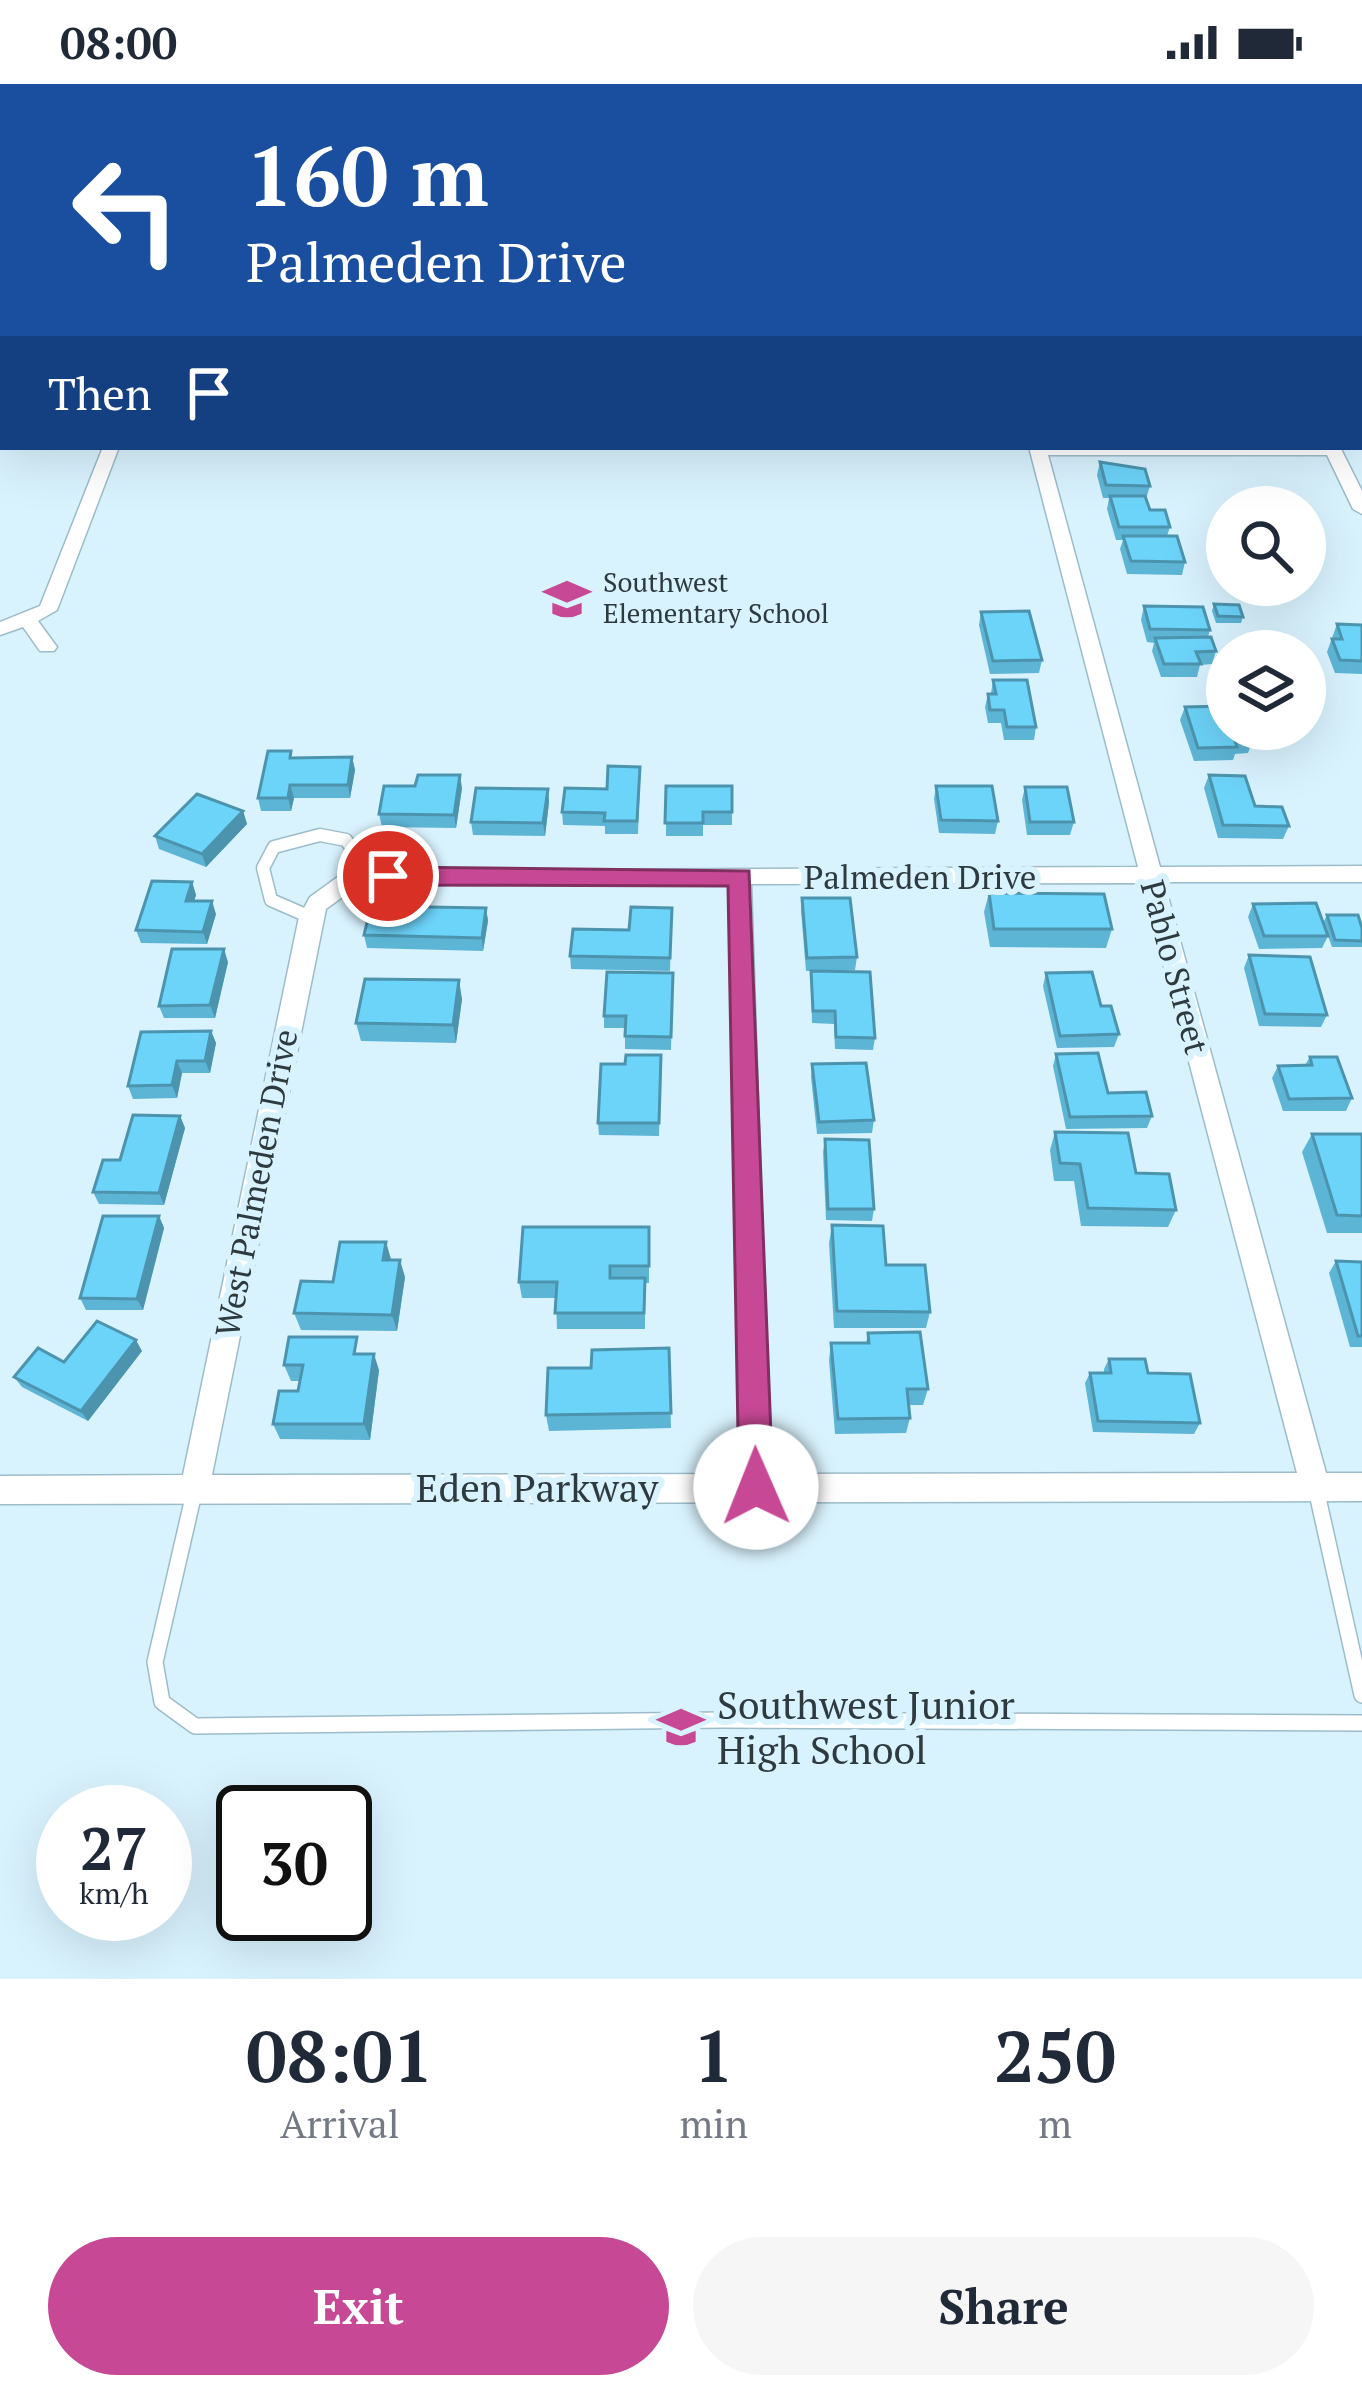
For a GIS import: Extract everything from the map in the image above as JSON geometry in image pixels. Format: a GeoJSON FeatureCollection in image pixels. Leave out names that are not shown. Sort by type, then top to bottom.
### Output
{"type":"FeatureCollection","features":[{"type":"Feature","properties":{"kind":"street"},"geometry":{"type":"LineString","coordinates":[[0,629],[47,610],[110,450]]}},
{"type":"Feature","properties":{"kind":"street","name":"Pablo Street"},"geometry":{"type":"LineString","coordinates":[[1037,450],[1050,482],[1315,1487]]}},
{"type":"Feature","properties":{"kind":"street"},"geometry":{"type":"LineString","coordinates":[[1334,450],[1362,508]]}},
{"type":"Feature","properties":{"kind":"street"},"geometry":{"type":"LineString","coordinates":[[28,621],[47,647]]}},
{"type":"Feature","properties":{"kind":"street","name":"Palmeden Drive"},"geometry":{"type":"LineString","coordinates":[[310,917],[354,877],[1362,874]]}},
{"type":"Feature","properties":{"kind":"street"},"geometry":{"type":"LineString","coordinates":[[740,878],[756,1487]]}},
{"type":"Feature","properties":{"kind":"street","name":"West Palmeden Drive"},"geometry":{"type":"LineString","coordinates":[[195,1489],[310,917]]}},
{"type":"Feature","properties":{"kind":"street","name":"Eden Parkway"},"geometry":{"type":"LineString","coordinates":[[0,1490],[1362,1487]]}},
{"type":"Feature","properties":{"kind":"lane"},"geometry":{"type":"LineString","coordinates":[[310,917],[271,900],[263,868],[274,847],[320,835],[346,840],[371,877]]}},
{"type":"Feature","properties":{"kind":"lane"},"geometry":{"type":"LineString","coordinates":[[1315,1487],[1362,1695]]}},
{"type":"Feature","properties":{"kind":"lane"},"geometry":{"type":"LineString","coordinates":[[195,1489],[155,1662],[162,1702],[195,1726],[700,1720],[1362,1723]]}},
{"type":"Feature","properties":{"kind":"building"},"geometry":{"type":"Polygon","coordinates":[[[1100,462],[1145,469],[1150,486],[1106,485],[1100,462]]]}},
{"type":"Feature","properties":{"kind":"building"},"geometry":{"type":"Polygon","coordinates":[[[1110,496],[1145,496],[1150,510],[1165,510],[1170,527],[1119,527],[1110,496]]]}},
{"type":"Feature","properties":{"kind":"building"},"geometry":{"type":"Polygon","coordinates":[[[1123,536],[1177,536],[1185,562],[1131,561],[1123,536]]]}},
{"type":"Feature","properties":{"kind":"building"},"geometry":{"type":"Polygon","coordinates":[[[1144,606],[1203,607],[1210,630],[1150,629],[1144,606]]]}},
{"type":"Feature","properties":{"kind":"building"},"geometry":{"type":"Polygon","coordinates":[[[1215,606],[1239,606],[1243,617],[1218,616],[1215,606]]]}},
{"type":"Feature","properties":{"kind":"building"},"geometry":{"type":"Polygon","coordinates":[[[1029,611],[1042,660],[993,661],[981,612],[1029,611]]]}},
{"type":"Feature","properties":{"kind":"building"},"geometry":{"type":"Polygon","coordinates":[[[1337,624],[1362,625],[1362,661],[1340,660],[1332,639],[1342,639],[1337,624]]]}},
{"type":"Feature","properties":{"kind":"building"},"geometry":{"type":"Polygon","coordinates":[[[1206,637],[1206,652],[1196,652],[1201,664],[1164,664],[1155,638],[1206,637]]]}},
{"type":"Feature","properties":{"kind":"building"},"geometry":{"type":"Polygon","coordinates":[[[993,680],[1027,680],[1036,727],[1007,727],[1004,710],[990,710],[988,694],[996,694],[993,680]]]}},
{"type":"Feature","properties":{"kind":"building"},"geometry":{"type":"Polygon","coordinates":[[[1206,706],[1206,748],[1198,748],[1185,707],[1206,706]]]}},
{"type":"Feature","properties":{"kind":"building"},"geometry":{"type":"Polygon","coordinates":[[[268,751],[291,751],[290,758],[352,757],[348,785],[290,785],[288,798],[258,798],[268,751]]]}},
{"type":"Feature","properties":{"kind":"building"},"geometry":{"type":"Polygon","coordinates":[[[608,766],[640,767],[637,821],[604,821],[605,813],[562,812],[565,788],[607,789],[608,766]]]}},
{"type":"Feature","properties":{"kind":"building"},"geometry":{"type":"Polygon","coordinates":[[[418,775],[460,775],[454,815],[379,814],[384,786],[415,786],[418,775]]]}},
{"type":"Feature","properties":{"kind":"building"},"geometry":{"type":"Polygon","coordinates":[[[1209,775],[1245,776],[1255,806],[1282,807],[1289,826],[1223,825],[1209,775]]]}},
{"type":"Feature","properties":{"kind":"building"},"geometry":{"type":"Polygon","coordinates":[[[666,786],[732,786],[732,812],[703,812],[703,823],[665,823],[666,786]]]}},
{"type":"Feature","properties":{"kind":"building"},"geometry":{"type":"Polygon","coordinates":[[[936,786],[992,786],[998,821],[941,820],[936,786]]]}},
{"type":"Feature","properties":{"kind":"building"},"geometry":{"type":"Polygon","coordinates":[[[1025,787],[1067,787],[1074,822],[1030,822],[1025,787]]]}},
{"type":"Feature","properties":{"kind":"building"},"geometry":{"type":"Polygon","coordinates":[[[476,788],[548,789],[543,823],[471,822],[476,788]]]}},
{"type":"Feature","properties":{"kind":"building"},"geometry":{"type":"Polygon","coordinates":[[[197,794],[243,811],[202,854],[155,836],[197,794]]]}},
{"type":"Feature","properties":{"kind":"building"},"geometry":{"type":"Polygon","coordinates":[[[152,881],[192,882],[186,901],[212,901],[203,932],[136,930],[152,881]]]}},
{"type":"Feature","properties":{"kind":"building"},"geometry":{"type":"Polygon","coordinates":[[[989,893],[1104,894],[1112,929],[994,929],[989,893]]]}},
{"type":"Feature","properties":{"kind":"building"},"geometry":{"type":"Polygon","coordinates":[[[802,898],[850,898],[857,957],[807,958],[802,898]]]}},
{"type":"Feature","properties":{"kind":"building"},"geometry":{"type":"Polygon","coordinates":[[[1316,903],[1328,936],[1264,936],[1253,904],[1316,903]]]}},
{"type":"Feature","properties":{"kind":"building"},"geometry":{"type":"Polygon","coordinates":[[[371,906],[486,908],[482,938],[364,935],[371,906]]]}},
{"type":"Feature","properties":{"kind":"building"},"geometry":{"type":"Polygon","coordinates":[[[631,907],[672,908],[670,958],[570,956],[573,929],[629,930],[631,907]]]}},
{"type":"Feature","properties":{"kind":"building"},"geometry":{"type":"Polygon","coordinates":[[[1327,915],[1358,915],[1362,941],[1335,940],[1327,915]]]}},
{"type":"Feature","properties":{"kind":"building"},"geometry":{"type":"Polygon","coordinates":[[[172,949],[224,949],[210,1005],[159,1006],[172,949]]]}},
{"type":"Feature","properties":{"kind":"building"},"geometry":{"type":"Polygon","coordinates":[[[1249,955],[1310,957],[1327,1015],[1265,1014],[1249,955]]]}},
{"type":"Feature","properties":{"kind":"building"},"geometry":{"type":"Polygon","coordinates":[[[811,971],[870,972],[875,1038],[836,1037],[835,1011],[813,1011],[811,971]]]}},
{"type":"Feature","properties":{"kind":"building"},"geometry":{"type":"Polygon","coordinates":[[[607,972],[673,973],[671,1037],[625,1036],[626,1016],[604,1016],[607,972]]]}},
{"type":"Feature","properties":{"kind":"building"},"geometry":{"type":"Polygon","coordinates":[[[1092,972],[1101,1006],[1111,1006],[1119,1034],[1060,1036],[1046,973],[1092,972]]]}},
{"type":"Feature","properties":{"kind":"building"},"geometry":{"type":"Polygon","coordinates":[[[365,979],[459,980],[453,1025],[356,1023],[365,979]]]}},
{"type":"Feature","properties":{"kind":"building"},"geometry":{"type":"Polygon","coordinates":[[[211,1031],[205,1061],[177,1061],[172,1085],[128,1086],[141,1032],[211,1031]]]}},
{"type":"Feature","properties":{"kind":"building"},"geometry":{"type":"Polygon","coordinates":[[[1098,1053],[1108,1093],[1146,1092],[1152,1116],[1070,1117],[1056,1054],[1098,1053]]]}},
{"type":"Feature","properties":{"kind":"building"},"geometry":{"type":"Polygon","coordinates":[[[626,1055],[661,1055],[659,1123],[598,1123],[601,1064],[625,1064],[626,1055]]]}},
{"type":"Feature","properties":{"kind":"building"},"geometry":{"type":"Polygon","coordinates":[[[1310,1057],[1337,1057],[1352,1098],[1289,1099],[1278,1066],[1312,1065],[1310,1057]]]}},
{"type":"Feature","properties":{"kind":"building"},"geometry":{"type":"Polygon","coordinates":[[[866,1063],[874,1120],[819,1122],[812,1064],[866,1063]]]}},
{"type":"Feature","properties":{"kind":"building"},"geometry":{"type":"Polygon","coordinates":[[[133,1115],[180,1116],[159,1193],[93,1192],[103,1160],[120,1160],[133,1115]]]}},
{"type":"Feature","properties":{"kind":"building"},"geometry":{"type":"Polygon","coordinates":[[[1055,1132],[1128,1133],[1136,1173],[1169,1174],[1176,1210],[1088,1208],[1080,1164],[1060,1163],[1055,1132]]]}},
{"type":"Feature","properties":{"kind":"building"},"geometry":{"type":"Polygon","coordinates":[[[1312,1134],[1362,1134],[1362,1216],[1337,1215],[1312,1134]]]}},
{"type":"Feature","properties":{"kind":"building"},"geometry":{"type":"Polygon","coordinates":[[[825,1139],[869,1140],[874,1209],[828,1209],[825,1139]]]}},
{"type":"Feature","properties":{"kind":"building"},"geometry":{"type":"Polygon","coordinates":[[[103,1216],[159,1216],[137,1299],[80,1298],[103,1216]]]}},
{"type":"Feature","properties":{"kind":"building"},"geometry":{"type":"Polygon","coordinates":[[[832,1225],[883,1226],[886,1265],[925,1265],[930,1312],[837,1311],[832,1225]]]}},
{"type":"Feature","properties":{"kind":"building"},"geometry":{"type":"Polygon","coordinates":[[[523,1227],[649,1227],[649,1266],[610,1266],[610,1278],[645,1278],[644,1313],[555,1313],[557,1282],[519,1282],[523,1227]]]}},
{"type":"Feature","properties":{"kind":"building"},"geometry":{"type":"Polygon","coordinates":[[[340,1242],[386,1242],[383,1260],[400,1260],[392,1315],[294,1313],[301,1281],[333,1282],[340,1242]]]}},
{"type":"Feature","properties":{"kind":"building"},"geometry":{"type":"Polygon","coordinates":[[[1336,1261],[1362,1262],[1362,1336],[1358,1336],[1336,1261]]]}},
{"type":"Feature","properties":{"kind":"building"},"geometry":{"type":"Polygon","coordinates":[[[97,1321],[136,1340],[81,1411],[14,1377],[38,1348],[64,1362],[97,1321]]]}},
{"type":"Feature","properties":{"kind":"building"},"geometry":{"type":"Polygon","coordinates":[[[920,1332],[928,1389],[907,1389],[910,1418],[838,1419],[831,1343],[869,1343],[868,1333],[920,1332]]]}},
{"type":"Feature","properties":{"kind":"building"},"geometry":{"type":"Polygon","coordinates":[[[289,1337],[357,1337],[354,1354],[374,1354],[364,1424],[273,1424],[279,1391],[298,1391],[303,1365],[284,1365],[289,1337]]]}},
{"type":"Feature","properties":{"kind":"building"},"geometry":{"type":"Polygon","coordinates":[[[669,1348],[671,1413],[546,1415],[548,1368],[591,1368],[592,1350],[669,1348]]]}},
{"type":"Feature","properties":{"kind":"building"},"geometry":{"type":"Polygon","coordinates":[[[1109,1359],[1145,1359],[1148,1373],[1190,1374],[1200,1423],[1098,1421],[1090,1373],[1111,1373],[1109,1359]]]}},
{"type":"Feature","properties":{"kind":"place","name":"Southwest Elementary School"},"geometry":{"type":"Point","coordinates":[567,599]}},
{"type":"Feature","properties":{"kind":"place","name":"Southwest Junior High School"},"geometry":{"type":"Point","coordinates":[681,1727]}},
{"type":"Feature","properties":{"kind":"route"},"geometry":{"type":"LineString","coordinates":[[388,876],[740,878],[756,1487]]}}]}
